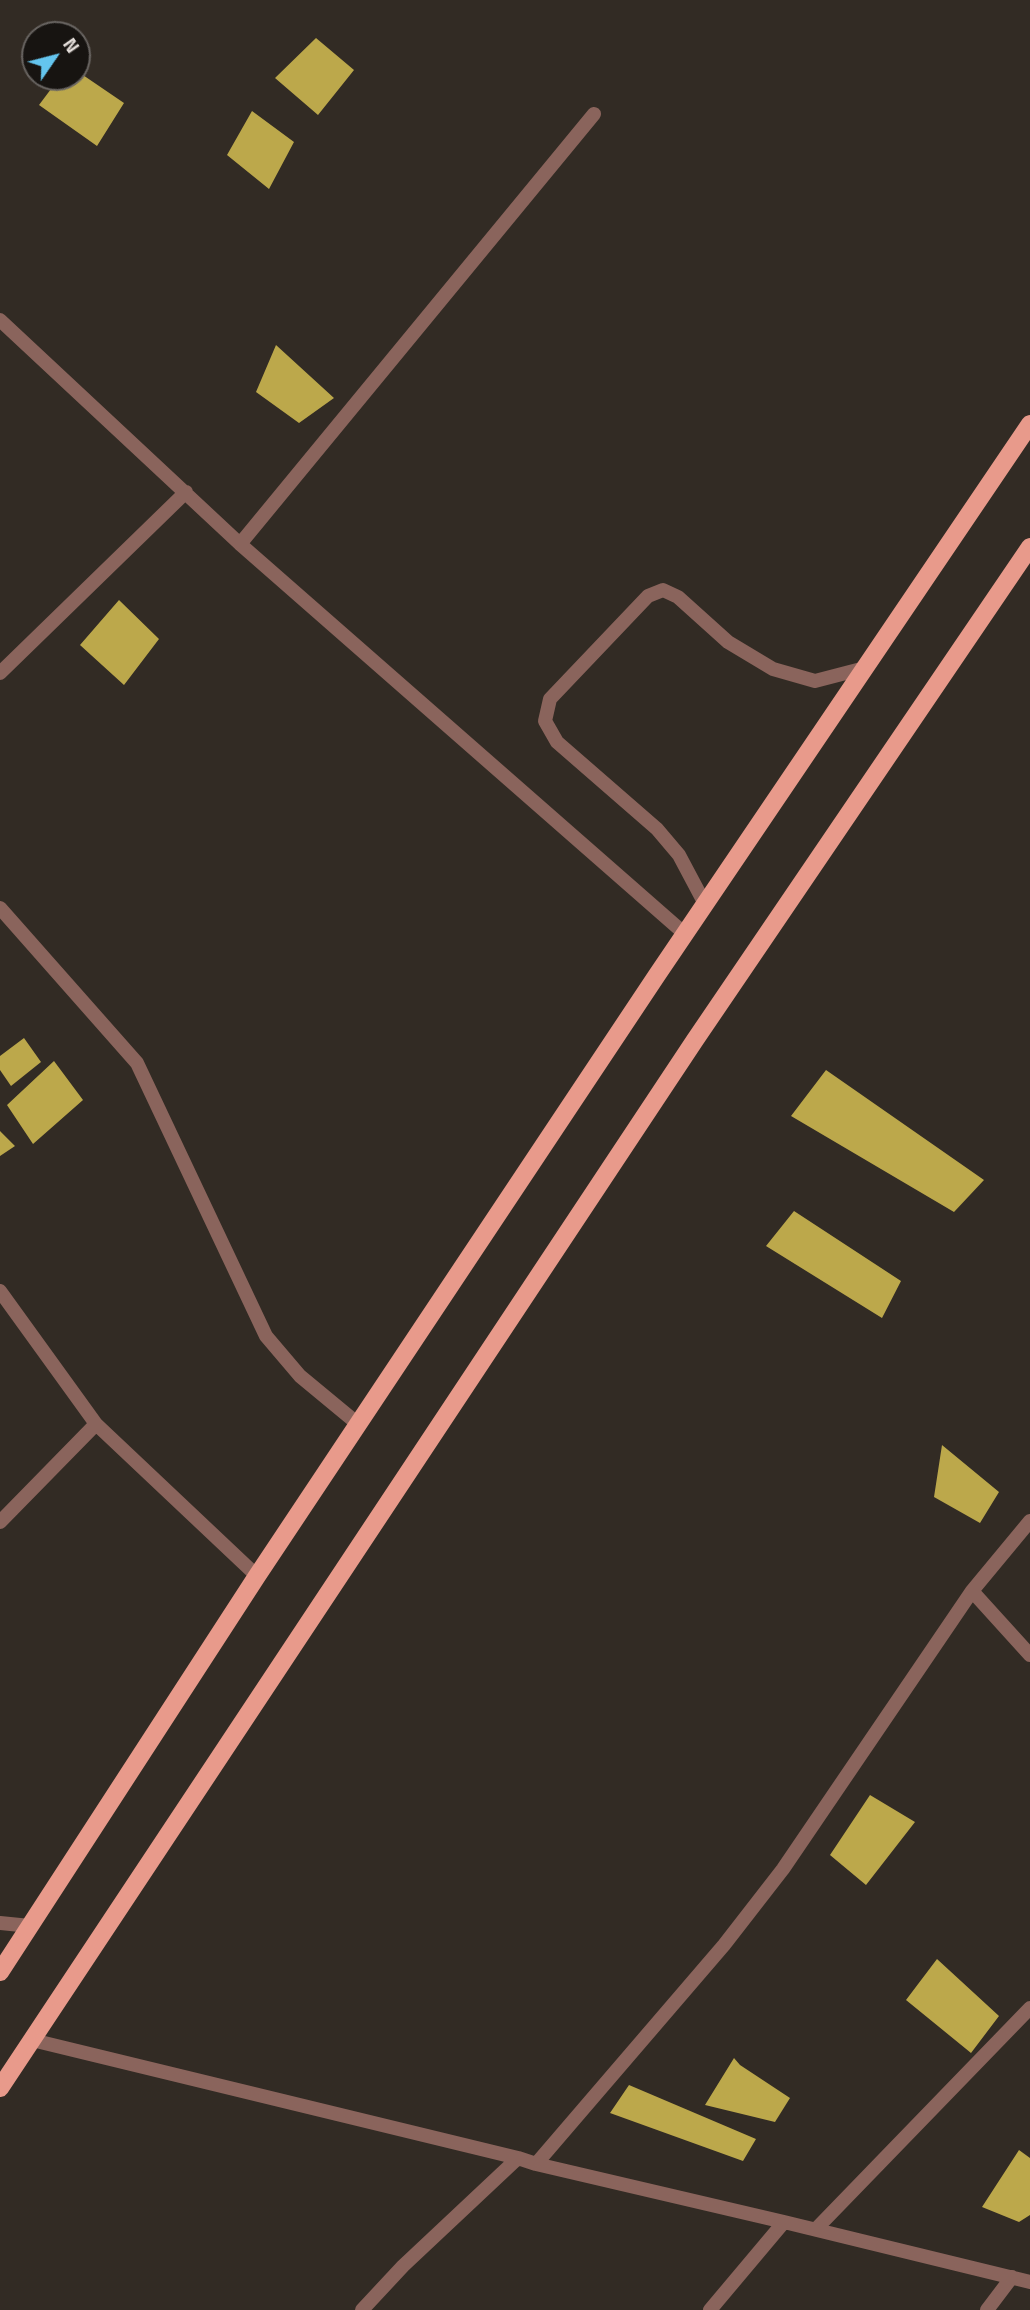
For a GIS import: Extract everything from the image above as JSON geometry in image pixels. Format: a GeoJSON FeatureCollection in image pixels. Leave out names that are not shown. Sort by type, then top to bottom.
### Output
{"type":"FeatureCollection","features":[{"type":"Feature","properties":{"kind":"main road"},"geometry":{"type":"LineString","coordinates":[[0,1972],[358,1424],[1030,424]]}},
{"type":"Feature","properties":{"kind":"main road"},"geometry":{"type":"LineString","coordinates":[[0,2088],[695,1040],[1030,547]]}},
{"type":"Feature","properties":{"kind":"street"},"geometry":{"type":"LineString","coordinates":[[240,544],[594,114]]}},
{"type":"Feature","properties":{"kind":"street"},"geometry":{"type":"LineString","coordinates":[[0,320],[240,544],[685,934]]}},
{"type":"Feature","properties":{"kind":"street"},"geometry":{"type":"LineString","coordinates":[[0,673],[186,492]]}},
{"type":"Feature","properties":{"kind":"street"},"geometry":{"type":"LineString","coordinates":[[705,904],[679,855],[657,829],[557,742],[545,721],[550,699],[648,596],[663,590],[678,597],[728,642],[773,669],[815,681],[865,668]]}},
{"type":"Feature","properties":{"kind":"street"},"geometry":{"type":"LineString","coordinates":[[0,908],[137,1063],[265,1336],[300,1376],[358,1424]]}},
{"type":"Feature","properties":{"kind":"street"},"geometry":{"type":"LineString","coordinates":[[0,1291],[96,1424],[257,1576]]}},
{"type":"Feature","properties":{"kind":"street"},"geometry":{"type":"LineString","coordinates":[[0,1522],[96,1424]]}},
{"type":"Feature","properties":{"kind":"street"},"geometry":{"type":"LineString","coordinates":[[536,2164],[724,1945],[783,1869],[972,1591],[1030,1521]]}},
{"type":"Feature","properties":{"kind":"street"},"geometry":{"type":"LineString","coordinates":[[972,1591],[1030,1656]]}},
{"type":"Feature","properties":{"kind":"street"},"geometry":{"type":"LineString","coordinates":[[0,1923],[30,1926]]}},
{"type":"Feature","properties":{"kind":"street"},"geometry":{"type":"LineString","coordinates":[[816,2229],[1030,2008]]}},
{"type":"Feature","properties":{"kind":"street"},"geometry":{"type":"LineString","coordinates":[[32,2040],[1030,2282]]}},
{"type":"Feature","properties":{"kind":"street"},"geometry":{"type":"LineString","coordinates":[[362,2310],[403,2266],[518,2158]]}},
{"type":"Feature","properties":{"kind":"street"},"geometry":{"type":"LineString","coordinates":[[710,2310],[784,2222]]}},
{"type":"Feature","properties":{"kind":"street"},"geometry":{"type":"LineString","coordinates":[[987,2310],[1012,2277]]}},
{"type":"Feature","properties":{"kind":"building"},"geometry":{"type":"Polygon","coordinates":[[[316,38],[354,70],[318,115],[275,78],[316,38]]]}},
{"type":"Feature","properties":{"kind":"building"},"geometry":{"type":"Polygon","coordinates":[[[91,81],[124,103],[97,146],[39,105],[50,91],[91,91],[91,81]]]}},
{"type":"Feature","properties":{"kind":"building"},"geometry":{"type":"Polygon","coordinates":[[[252,111],[294,142],[269,189],[227,155],[252,111]]]}},
{"type":"Feature","properties":{"kind":"building"},"geometry":{"type":"Polygon","coordinates":[[[276,345],[334,398],[299,423],[256,392],[276,345]]]}},
{"type":"Feature","properties":{"kind":"building"},"geometry":{"type":"Polygon","coordinates":[[[119,600],[159,639],[124,685],[80,645],[119,600]]]}},
{"type":"Feature","properties":{"kind":"building"},"geometry":{"type":"Polygon","coordinates":[[[24,1038],[41,1062],[11,1086],[0,1070],[0,1056],[24,1038]]]}},
{"type":"Feature","properties":{"kind":"building"},"geometry":{"type":"Polygon","coordinates":[[[54,1061],[83,1100],[33,1144],[7,1105],[54,1061]]]}},
{"type":"Feature","properties":{"kind":"building"},"geometry":{"type":"Polygon","coordinates":[[[826,1070],[984,1180],[954,1212],[791,1116],[826,1070]]]}},
{"type":"Feature","properties":{"kind":"building"},"geometry":{"type":"Polygon","coordinates":[[[0,1131],[15,1146],[0,1156],[0,1131]]]}},
{"type":"Feature","properties":{"kind":"building"},"geometry":{"type":"Polygon","coordinates":[[[794,1211],[901,1281],[882,1318],[766,1246],[794,1211]]]}},
{"type":"Feature","properties":{"kind":"building"},"geometry":{"type":"Polygon","coordinates":[[[942,1445],[999,1492],[980,1523],[934,1497],[942,1445]]]}},
{"type":"Feature","properties":{"kind":"building"},"geometry":{"type":"Polygon","coordinates":[[[870,1795],[915,1822],[866,1885],[830,1855],[870,1795]]]}},
{"type":"Feature","properties":{"kind":"building"},"geometry":{"type":"Polygon","coordinates":[[[937,1959],[999,2016],[971,2053],[906,2000],[937,1959]]]}},
{"type":"Feature","properties":{"kind":"building"},"geometry":{"type":"Polygon","coordinates":[[[734,2058],[740,2065],[790,2098],[775,2122],[705,2105],[734,2058]]]}},
{"type":"Feature","properties":{"kind":"building"},"geometry":{"type":"Polygon","coordinates":[[[629,2085],[756,2139],[743,2161],[610,2113],[629,2085]]]}},
{"type":"Feature","properties":{"kind":"building"},"geometry":{"type":"Polygon","coordinates":[[[1019,2150],[1030,2158],[1030,2215],[1019,2222],[982,2207],[1019,2150]]]}}]}
